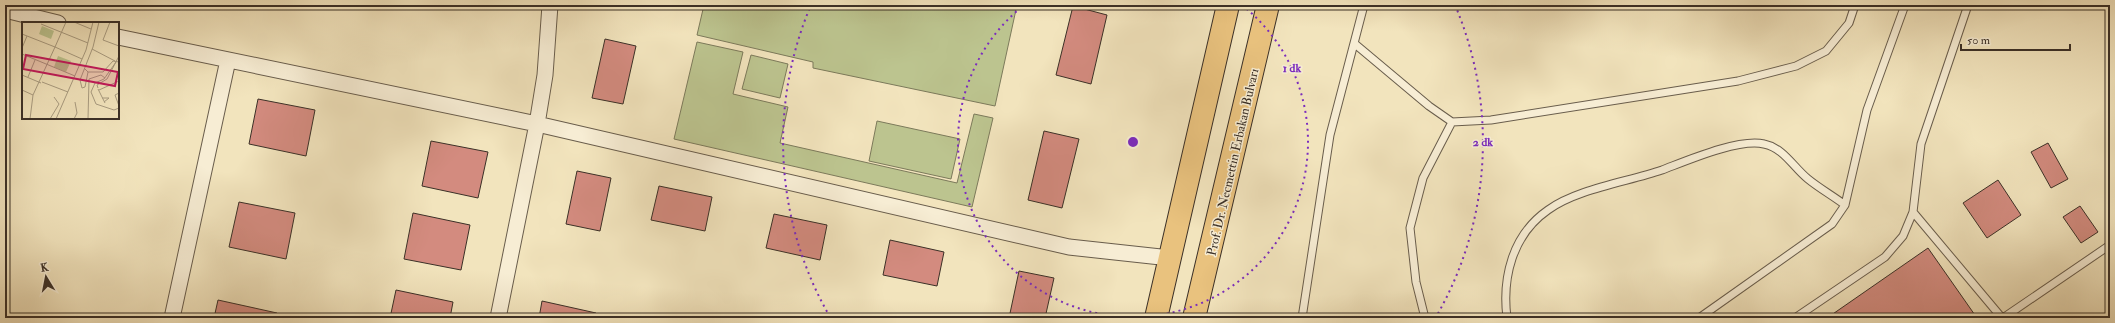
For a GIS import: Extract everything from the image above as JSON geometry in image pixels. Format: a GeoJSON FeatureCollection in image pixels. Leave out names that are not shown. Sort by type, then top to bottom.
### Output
{"type":"FeatureCollection","features":[{"type":"Feature","properties":{"kind":"main road"},"geometry":{"type":"LineString","coordinates":[[1156,318],[1228,5]]}},
{"type":"Feature","properties":{"kind":"main road","name":"Prof. Dr. Necmettin Erbakan Bulvarı"},"geometry":{"type":"LineString","coordinates":[[1194,318],[1268,5]]}},
{"type":"Feature","properties":{"kind":"street"},"geometry":{"type":"LineString","coordinates":[[498,318],[537,124],[545,75],[550,5]]}},
{"type":"Feature","properties":{"kind":"street"},"geometry":{"type":"LineString","coordinates":[[5,10],[54,22]]}},
{"type":"Feature","properties":{"kind":"street"},"geometry":{"type":"LineString","coordinates":[[119,37],[537,124],[1069,247],[1170,258]]}},
{"type":"Feature","properties":{"kind":"street"},"geometry":{"type":"LineString","coordinates":[[172,318],[228,60]]}},
{"type":"Feature","properties":{"kind":"lane"},"geometry":{"type":"LineString","coordinates":[[1302,318],[1330,135],[1364,5]]}},
{"type":"Feature","properties":{"kind":"lane"},"geometry":{"type":"LineString","coordinates":[[1355,44],[1429,106],[1452,122],[1491,120],[1738,81],[1796,66],[1826,51],[1849,23],[1855,5]]}},
{"type":"Feature","properties":{"kind":"lane"},"geometry":{"type":"LineString","coordinates":[[1699,318],[1832,224],[1845,205],[1867,110],[1905,5]]}},
{"type":"Feature","properties":{"kind":"lane"},"geometry":{"type":"LineString","coordinates":[[1795,318],[1885,257],[1903,236],[1913,212],[1921,144],[1968,5]]}},
{"type":"Feature","properties":{"kind":"lane"},"geometry":{"type":"LineString","coordinates":[[1425,318],[1416,282],[1410,228],[1423,178],[1452,122]]}},
{"type":"Feature","properties":{"kind":"lane"},"geometry":{"type":"LineString","coordinates":[[1508,318],[1505,299],[1507,274],[1510,261],[1522,238],[1529,228],[1548,210],[1584,194],[1635,179],[1697,157],[1743,144],[1758,143],[1779,150],[1802,174],[1845,205]]}},
{"type":"Feature","properties":{"kind":"lane"},"geometry":{"type":"LineString","coordinates":[[1913,212],[2003,318],[2110,245]]}},
{"type":"Feature","properties":{"kind":"green space"},"geometry":{"type":"Polygon","coordinates":[[[704,5],[1017,5],[995,106],[813,68],[813,62],[697,35],[704,5]]]}},
{"type":"Feature","properties":{"kind":"green space"},"geometry":{"type":"Polygon","coordinates":[[[697,42],[743,52],[733,94],[788,107],[780,143],[957,183],[974,114],[993,118],[972,207],[674,139],[697,42]]]}},
{"type":"Feature","properties":{"kind":"green space"},"geometry":{"type":"Polygon","coordinates":[[[751,55],[788,64],[780,98],[742,89],[751,55]]]}},
{"type":"Feature","properties":{"kind":"green space"},"geometry":{"type":"Polygon","coordinates":[[[877,121],[960,139],[951,179],[869,161],[877,121]]]}},
{"type":"Feature","properties":{"kind":"building"},"geometry":{"type":"Polygon","coordinates":[[[1073,6],[1107,15],[1091,84],[1056,75],[1073,6]]]}},
{"type":"Feature","properties":{"kind":"building"},"geometry":{"type":"Polygon","coordinates":[[[605,39],[636,46],[623,104],[592,98],[605,39]]]}},
{"type":"Feature","properties":{"kind":"building"},"geometry":{"type":"Polygon","coordinates":[[[258,99],[315,110],[306,156],[249,144],[258,99]]]}},
{"type":"Feature","properties":{"kind":"building"},"geometry":{"type":"Polygon","coordinates":[[[1044,131],[1079,139],[1062,208],[1028,200],[1044,131]]]}},
{"type":"Feature","properties":{"kind":"building"},"geometry":{"type":"Polygon","coordinates":[[[431,141],[488,152],[478,198],[422,186],[431,141]]]}},
{"type":"Feature","properties":{"kind":"building"},"geometry":{"type":"Polygon","coordinates":[[[2048,143],[2068,179],[2051,188],[2031,152],[2048,143]]]}},
{"type":"Feature","properties":{"kind":"building"},"geometry":{"type":"Polygon","coordinates":[[[577,171],[611,178],[600,231],[566,224],[577,171]]]}},
{"type":"Feature","properties":{"kind":"building"},"geometry":{"type":"Polygon","coordinates":[[[1998,180],[2021,215],[1987,238],[1963,203],[1998,180]]]}},
{"type":"Feature","properties":{"kind":"building"},"geometry":{"type":"Polygon","coordinates":[[[659,186],[712,197],[705,231],[651,220],[659,186]]]}},
{"type":"Feature","properties":{"kind":"building"},"geometry":{"type":"Polygon","coordinates":[[[239,202],[295,213],[286,259],[229,247],[239,202]]]}},
{"type":"Feature","properties":{"kind":"building"},"geometry":{"type":"Polygon","coordinates":[[[2080,206],[2098,232],[2081,243],[2063,217],[2080,206]]]}},
{"type":"Feature","properties":{"kind":"building"},"geometry":{"type":"Polygon","coordinates":[[[413,213],[470,225],[461,270],[404,259],[413,213]]]}},
{"type":"Feature","properties":{"kind":"building"},"geometry":{"type":"Polygon","coordinates":[[[774,214],[827,225],[820,260],[766,248],[774,214]]]}},
{"type":"Feature","properties":{"kind":"building"},"geometry":{"type":"Polygon","coordinates":[[[890,240],[944,252],[937,286],[883,275],[890,240]]]}},
{"type":"Feature","properties":{"kind":"building"},"geometry":{"type":"Polygon","coordinates":[[[1928,248],[1977,318],[1827,318],[1928,248]]]}},
{"type":"Feature","properties":{"kind":"building"},"geometry":{"type":"Polygon","coordinates":[[[1019,271],[1054,278],[1045,318],[1009,318],[1019,271]]]}},
{"type":"Feature","properties":{"kind":"building"},"geometry":{"type":"Polygon","coordinates":[[[396,290],[453,302],[450,318],[390,318],[396,290]]]}},
{"type":"Feature","properties":{"kind":"building"},"geometry":{"type":"Polygon","coordinates":[[[218,300],[277,313],[276,318],[214,318],[218,300]]]}},
{"type":"Feature","properties":{"kind":"building"},"geometry":{"type":"Polygon","coordinates":[[[542,301],[596,313],[595,318],[539,318],[542,301]]]}}]}
